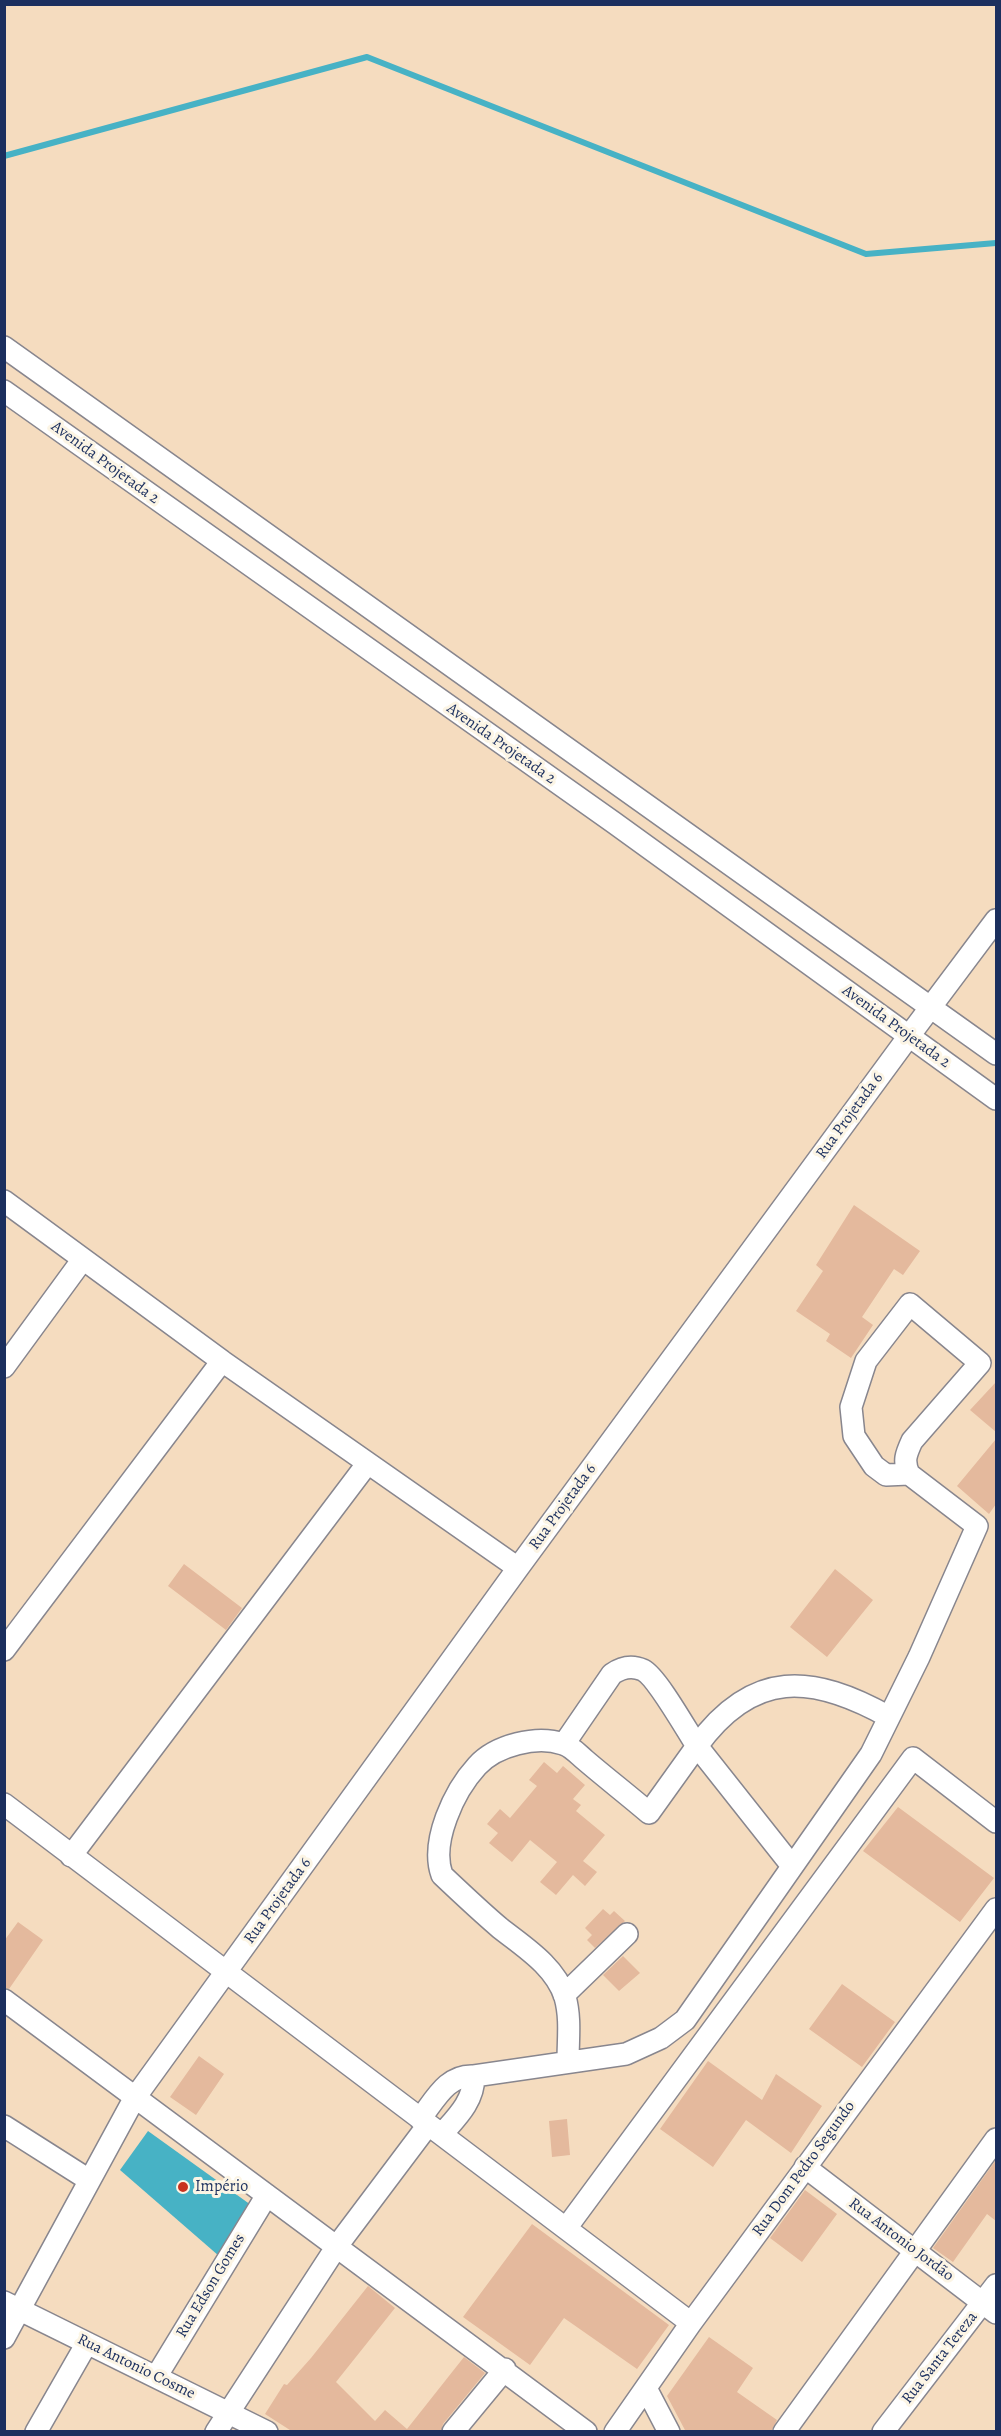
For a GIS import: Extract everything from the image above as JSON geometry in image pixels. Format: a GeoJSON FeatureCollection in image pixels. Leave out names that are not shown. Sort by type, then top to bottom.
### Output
{"type":"FeatureCollection","features":[{"type":"Feature","properties":{"kind":"street"},"geometry":{"type":"LineString","coordinates":[[4,347],[996,1054]]}},
{"type":"Feature","properties":{"kind":"street","name":"Avenida Projetada 2"},"geometry":{"type":"LineString","coordinates":[[4,392],[613,822],[996,1099]]}},
{"type":"Feature","properties":{"kind":"street","name":"Rua Projetada 6"},"geometry":{"type":"LineString","coordinates":[[4,2338],[12,2306],[88,2180],[134,2098],[518,1568],[996,920]]}},
{"type":"Feature","properties":{"kind":"street"},"geometry":{"type":"LineString","coordinates":[[4,1201],[222,1361],[518,1568]]}},
{"type":"Feature","properties":{"kind":"street"},"geometry":{"type":"LineString","coordinates":[[4,1367],[83,1259]]}},
{"type":"Feature","properties":{"kind":"street"},"geometry":{"type":"LineString","coordinates":[[216,2432],[337,2246],[430,2126],[451,2080],[462,2076],[617,2055],[643,2048],[685,2020],[871,1754],[977,1526],[909,1474],[886,1475],[874,1466],[854,1437],[850,1417],[851,1407],[866,1361],[910,1304],[980,1363],[912,1441],[905,1455],[909,1474]]}},
{"type":"Feature","properties":{"kind":"street"},"geometry":{"type":"LineString","coordinates":[[4,1650],[222,1361]]}},
{"type":"Feature","properties":{"kind":"street"},"geometry":{"type":"LineString","coordinates":[[71,1856],[367,1464]]}},
{"type":"Feature","properties":{"kind":"street"},"geometry":{"type":"LineString","coordinates":[[564,1744],[612,1674],[621,1668],[631,1667],[650,1675],[697,1746],[792,1866]]}},
{"type":"Feature","properties":{"kind":"street"},"geometry":{"type":"LineString","coordinates":[[568,2061],[567,2012],[564,1995],[553,1976],[534,1954],[442,1875],[438,1857],[441,1838],[459,1794],[478,1765],[497,1751],[520,1743],[564,1744],[649,1813],[709,1729],[733,1707],[766,1689],[793,1684],[855,1698],[889,1717]]}},
{"type":"Feature","properties":{"kind":"street"},"geometry":{"type":"LineString","coordinates":[[567,2227],[913,1758],[996,1822]]}},
{"type":"Feature","properties":{"kind":"street"},"geometry":{"type":"LineString","coordinates":[[6,1808],[567,2227],[691,2323]]}},
{"type":"Feature","properties":{"kind":"street","name":"Rua Dom Pedro Segundo"},"geometry":{"type":"LineString","coordinates":[[615,2432],[691,2323],[996,1909]]}},
{"type":"Feature","properties":{"kind":"street"},"geometry":{"type":"LineString","coordinates":[[564,1995],[627,1934]]}},
{"type":"Feature","properties":{"kind":"street"},"geometry":{"type":"LineString","coordinates":[[4,2000],[134,2098],[505,2369],[586,2432]]}},
{"type":"Feature","properties":{"kind":"street"},"geometry":{"type":"LineString","coordinates":[[430,2126],[466,2106],[474,2088],[474,2076]]}},
{"type":"Feature","properties":{"kind":"street"},"geometry":{"type":"LineString","coordinates":[[4,2126],[88,2180]]}},
{"type":"Feature","properties":{"kind":"street"},"geometry":{"type":"LineString","coordinates":[[784,2432],[996,2139]]}},
{"type":"Feature","properties":{"kind":"street","name":"Rua Antonio Jordão"},"geometry":{"type":"LineString","coordinates":[[805,2167],[990,2308]]}},
{"type":"Feature","properties":{"kind":"street","name":"Rua Edson Gomes"},"geometry":{"type":"LineString","coordinates":[[156,2377],[267,2195]]}},
{"type":"Feature","properties":{"kind":"street","name":"Rua Santa Tereza"},"geometry":{"type":"LineString","coordinates":[[883,2432],[990,2308],[996,2285]]}},
{"type":"Feature","properties":{"kind":"street","name":"Rua Antonio Cosme"},"geometry":{"type":"LineString","coordinates":[[12,2306],[267,2432]]}},
{"type":"Feature","properties":{"kind":"street"},"geometry":{"type":"LineString","coordinates":[[36,2432],[87,2343]]}},
{"type":"Feature","properties":{"kind":"street"},"geometry":{"type":"LineString","coordinates":[[453,2432],[505,2369]]}},
{"type":"Feature","properties":{"kind":"street"},"geometry":{"type":"LineString","coordinates":[[646,2388],[669,2432]]}},
{"type":"Feature","properties":{"kind":"water","name":"Império"},"geometry":{"type":"Polygon","coordinates":[[[148,2131],[251,2205],[219,2256],[120,2170],[148,2131]]]}},
{"type":"Feature","properties":{"kind":"building"},"geometry":{"type":"Polygon","coordinates":[[[854,1205],[920,1251],[903,1275],[894,1269],[862,1317],[873,1325],[851,1358],[826,1341],[830,1334],[796,1311],[823,1271],[816,1265],[854,1205]]]}},
{"type":"Feature","properties":{"kind":"building"},"geometry":{"type":"Polygon","coordinates":[[[996,1382],[996,1432],[970,1410],[996,1382]]]}},
{"type":"Feature","properties":{"kind":"building"},"geometry":{"type":"Polygon","coordinates":[[[996,1439],[996,1504],[989,1514],[957,1486],[996,1439]]]}},
{"type":"Feature","properties":{"kind":"building"},"geometry":{"type":"Polygon","coordinates":[[[184,1564],[242,1608],[226,1630],[168,1586],[184,1564]]]}},
{"type":"Feature","properties":{"kind":"building"},"geometry":{"type":"Polygon","coordinates":[[[835,1569],[873,1600],[827,1657],[790,1627],[835,1569]]]}},
{"type":"Feature","properties":{"kind":"building"},"geometry":{"type":"Polygon","coordinates":[[[544,1762],[557,1773],[563,1766],[585,1785],[573,1799],[581,1805],[576,1811],[605,1835],[583,1861],[597,1872],[585,1886],[573,1875],[556,1895],[540,1882],[557,1862],[530,1840],[512,1862],[489,1843],[498,1833],[487,1824],[500,1809],[510,1818],[537,1786],[529,1780],[544,1762]]]}},
{"type":"Feature","properties":{"kind":"building"},"geometry":{"type":"Polygon","coordinates":[[[898,1807],[994,1878],[960,1922],[863,1851],[898,1807]]]}},
{"type":"Feature","properties":{"kind":"building"},"geometry":{"type":"Polygon","coordinates":[[[603,1909],[610,1915],[614,1911],[625,1921],[595,1948],[587,1940],[592,1935],[585,1928],[603,1909]]]}},
{"type":"Feature","properties":{"kind":"building"},"geometry":{"type":"Polygon","coordinates":[[[18,1922],[43,1940],[9,1989],[4,1987],[4,1941],[18,1922]]]}},
{"type":"Feature","properties":{"kind":"building"},"geometry":{"type":"Polygon","coordinates":[[[623,1956],[640,1973],[619,1991],[603,1975],[623,1956]]]}},
{"type":"Feature","properties":{"kind":"building"},"geometry":{"type":"Polygon","coordinates":[[[842,1984],[895,2022],[862,2067],[809,2029],[842,1984]]]}},
{"type":"Feature","properties":{"kind":"building"},"geometry":{"type":"Polygon","coordinates":[[[199,2056],[224,2074],[196,2115],[170,2097],[199,2056]]]}},
{"type":"Feature","properties":{"kind":"building"},"geometry":{"type":"Polygon","coordinates":[[[708,2061],[762,2100],[776,2074],[822,2106],[791,2153],[746,2120],[713,2167],[660,2129],[708,2061]]]}},
{"type":"Feature","properties":{"kind":"building"},"geometry":{"type":"Polygon","coordinates":[[[567,2119],[570,2155],[552,2157],[549,2121],[567,2119]]]}},
{"type":"Feature","properties":{"kind":"building"},"geometry":{"type":"Polygon","coordinates":[[[996,2160],[996,2221],[987,2214],[953,2262],[933,2248],[996,2160]]]}},
{"type":"Feature","properties":{"kind":"building"},"geometry":{"type":"Polygon","coordinates":[[[805,2190],[837,2214],[802,2262],[770,2238],[805,2190]]]}},
{"type":"Feature","properties":{"kind":"building"},"geometry":{"type":"Polygon","coordinates":[[[532,2224],[669,2325],[637,2369],[564,2318],[530,2365],[463,2317],[532,2224]]]}},
{"type":"Feature","properties":{"kind":"building"},"geometry":{"type":"Polygon","coordinates":[[[368,2286],[395,2308],[336,2382],[375,2421],[385,2410],[407,2429],[464,2357],[485,2373],[443,2424],[441,2432],[293,2432],[265,2414],[284,2384],[287,2385],[311,2358],[368,2286]]]}},
{"type":"Feature","properties":{"kind":"building"},"geometry":{"type":"Polygon","coordinates":[[[709,2337],[753,2368],[737,2392],[777,2420],[771,2432],[686,2432],[667,2396],[709,2337]]]}},
{"type":"Feature","properties":{"kind":"waterway"},"geometry":{"type":"LineString","coordinates":[[4,156],[367,57],[866,254],[996,243]]}},
{"type":"Feature","properties":{"kind":"place","name":"Império"},"geometry":{"type":"Point","coordinates":[183,2187]}}]}
